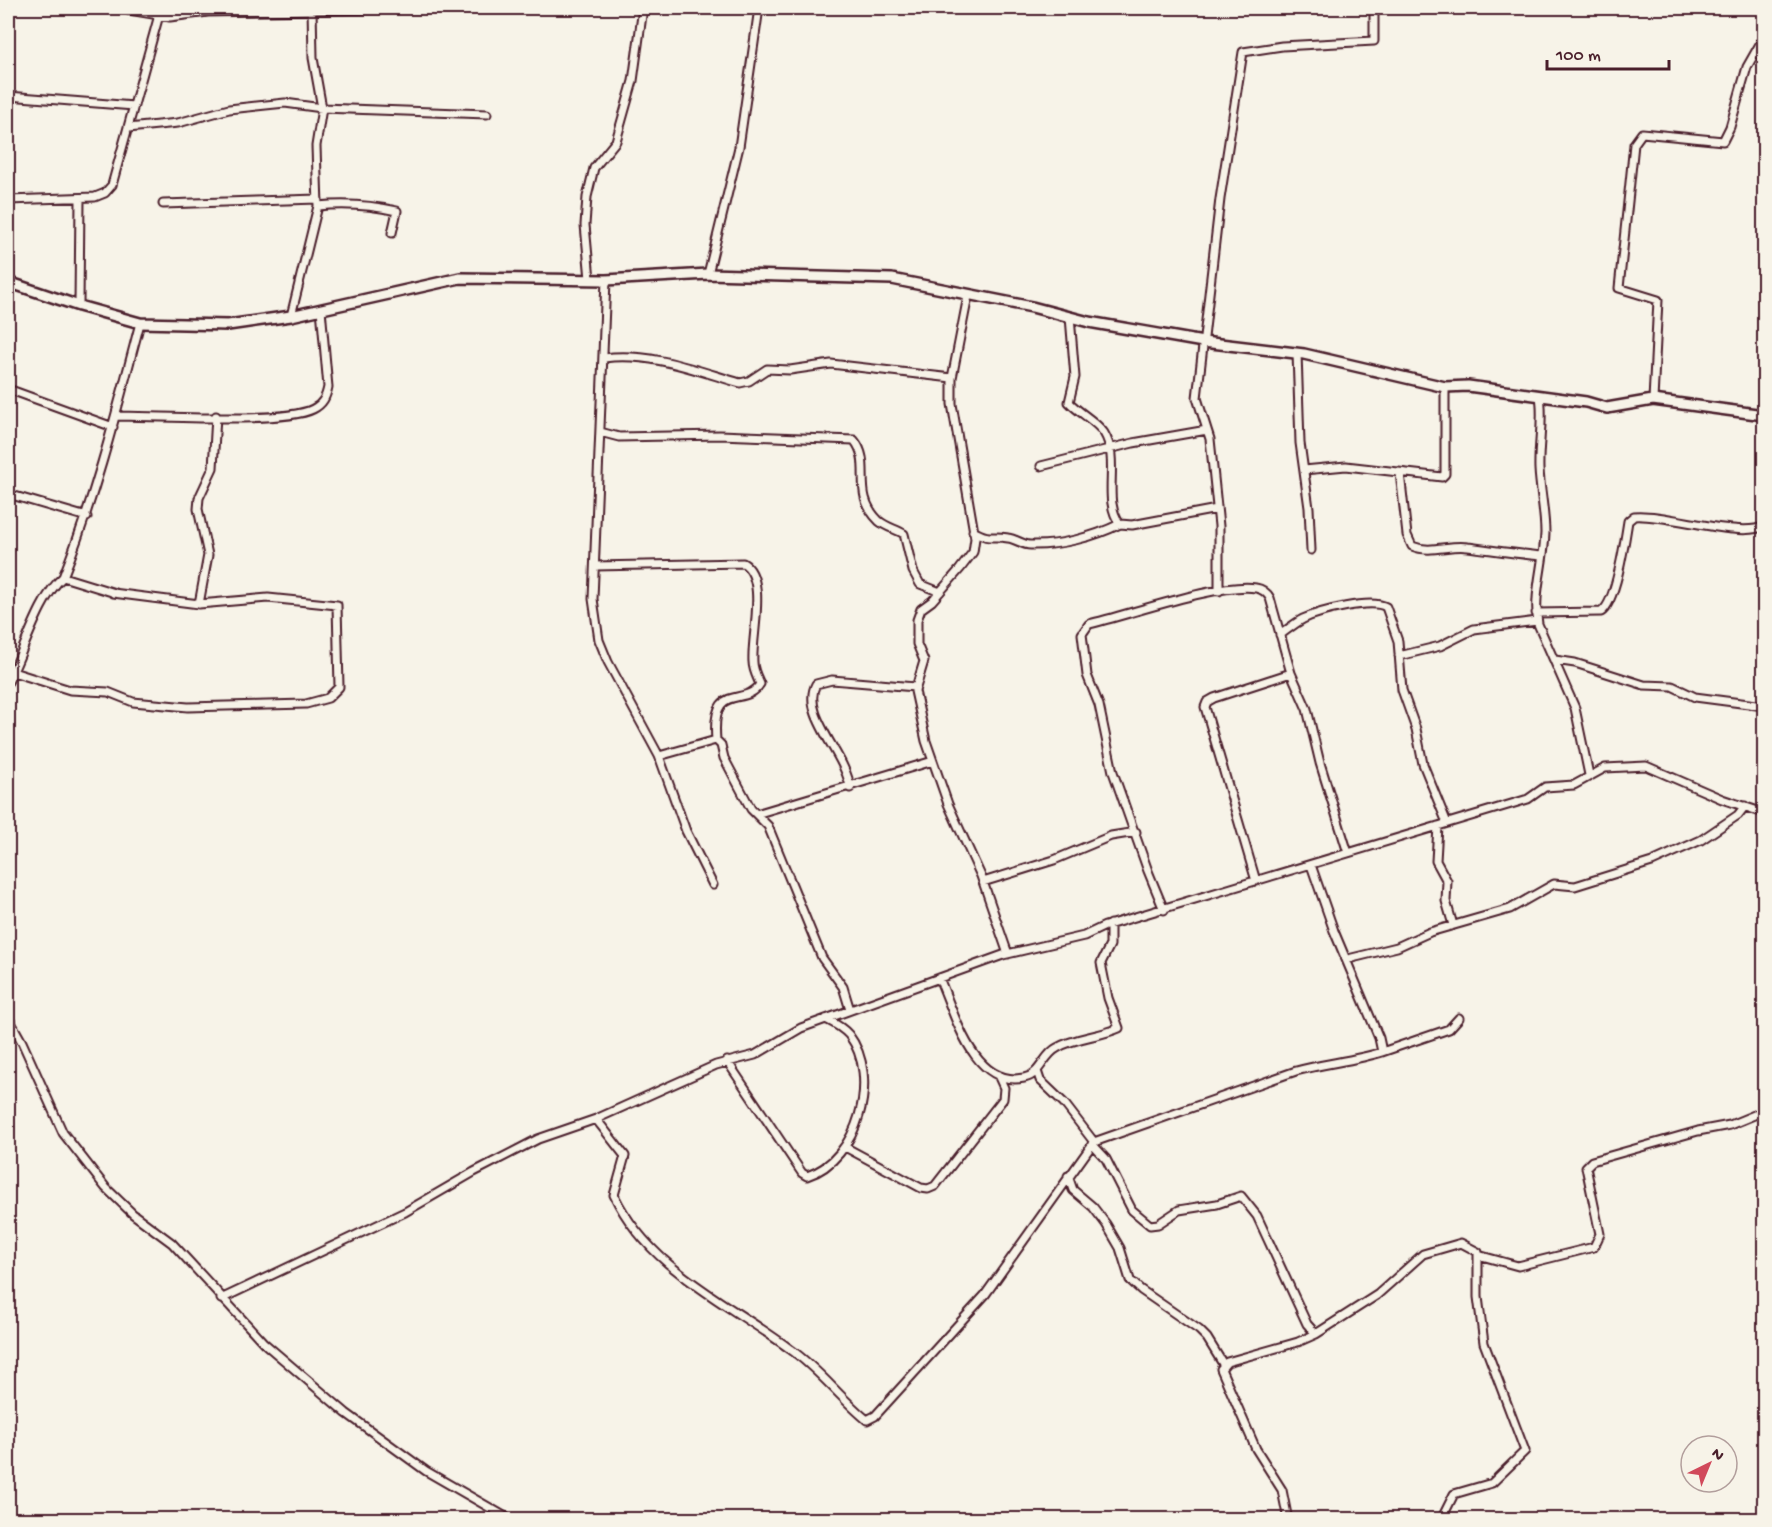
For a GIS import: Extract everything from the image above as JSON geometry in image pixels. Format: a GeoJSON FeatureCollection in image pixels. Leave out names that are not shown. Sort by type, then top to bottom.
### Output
{"type":"FeatureCollection","features":[{"type":"Feature","properties":{"kind":"street"},"geometry":{"type":"LineString","coordinates":[[117,8],[160,11],[170,17],[209,10],[249,13],[312,8],[441,8]]}},
{"type":"Feature","properties":{"kind":"street"},"geometry":{"type":"LineString","coordinates":[[291,316],[318,203],[316,146],[322,108],[313,58],[312,8]]}},
{"type":"Feature","properties":{"kind":"street"},"geometry":{"type":"LineString","coordinates":[[590,279],[585,225],[587,197],[594,168],[616,141],[633,81],[643,8]]}},
{"type":"Feature","properties":{"kind":"street"},"geometry":{"type":"LineString","coordinates":[[708,274],[739,147],[759,8]]}},
{"type":"Feature","properties":{"kind":"street"},"geometry":{"type":"LineString","coordinates":[[1219,591],[1217,509],[1207,430],[1197,398],[1220,199],[1243,52],[1282,46],[1374,41],[1374,8]]}},
{"type":"Feature","properties":{"kind":"street"},"geometry":{"type":"LineString","coordinates":[[8,200],[80,199],[105,193],[112,185],[160,11]]}},
{"type":"Feature","properties":{"kind":"street"},"geometry":{"type":"LineString","coordinates":[[1653,400],[1658,300],[1619,288],[1634,144],[1642,133],[1688,135],[1716,142],[1723,141],[1730,128],[1747,67],[1764,37]]}},
{"type":"Feature","properties":{"kind":"street"},"geometry":{"type":"LineString","coordinates":[[8,96],[134,106]]}},
{"type":"Feature","properties":{"kind":"street"},"geometry":{"type":"LineString","coordinates":[[128,128],[178,123],[229,109],[285,103],[322,108],[487,114]]}},
{"type":"Feature","properties":{"kind":"street"},"geometry":{"type":"LineString","coordinates":[[79,306],[80,199]]}},
{"type":"Feature","properties":{"kind":"street"},"geometry":{"type":"LineString","coordinates":[[163,204],[318,203],[375,206],[397,211],[392,233]]}},
{"type":"Feature","properties":{"kind":"street"},"geometry":{"type":"LineString","coordinates":[[8,282],[79,306],[140,323],[228,325],[291,316],[460,278],[606,280],[708,274],[892,279],[1070,317],[1203,342],[1297,353],[1445,387],[1468,386],[1614,409],[1653,400],[1764,415]]}},
{"type":"Feature","properties":{"kind":"street"},"geometry":{"type":"LineString","coordinates":[[606,280],[593,599],[599,640],[629,703],[659,756],[686,831],[713,885]]}},
{"type":"Feature","properties":{"kind":"street"},"geometry":{"type":"LineString","coordinates":[[968,296],[952,378],[952,404],[973,531],[973,552],[940,592],[921,609],[917,620],[917,644],[924,661],[915,687],[917,708],[933,761],[948,804],[983,882],[1008,954]]}},
{"type":"Feature","properties":{"kind":"street"},"geometry":{"type":"LineString","coordinates":[[116,416],[280,416],[311,410],[323,402],[328,387],[321,309]]}},
{"type":"Feature","properties":{"kind":"street"},"geometry":{"type":"LineString","coordinates":[[1070,317],[1075,377],[1069,402],[1103,433],[1111,451],[1112,505],[1120,524]]}},
{"type":"Feature","properties":{"kind":"street"},"geometry":{"type":"LineString","coordinates":[[8,682],[37,618],[57,582],[63,577],[87,517],[140,323]]}},
{"type":"Feature","properties":{"kind":"street"},"geometry":{"type":"LineString","coordinates":[[1297,353],[1300,443],[1310,508],[1311,550]]}},
{"type":"Feature","properties":{"kind":"street"},"geometry":{"type":"LineString","coordinates":[[604,358],[626,355],[658,360],[740,382],[749,381],[767,369],[790,370],[831,364],[952,378]]}},
{"type":"Feature","properties":{"kind":"street"},"geometry":{"type":"LineString","coordinates":[[1304,470],[1346,466],[1432,478],[1445,474],[1445,387]]}},
{"type":"Feature","properties":{"kind":"street"},"geometry":{"type":"LineString","coordinates":[[8,388],[113,427]]}},
{"type":"Feature","properties":{"kind":"street"},"geometry":{"type":"LineString","coordinates":[[1540,396],[1543,417],[1539,466],[1545,533],[1536,591],[1537,621],[1575,708],[1588,775]]}},
{"type":"Feature","properties":{"kind":"street"},"geometry":{"type":"LineString","coordinates":[[200,604],[208,555],[198,509],[199,498],[213,468],[216,416]]}},
{"type":"Feature","properties":{"kind":"street"},"geometry":{"type":"LineString","coordinates":[[1041,466],[1111,451],[1133,443],[1207,430]]}},
{"type":"Feature","properties":{"kind":"street"},"geometry":{"type":"LineString","coordinates":[[600,432],[619,437],[720,435],[854,440],[864,470],[864,498],[871,512],[882,524],[904,534],[920,584],[940,592]]}},
{"type":"Feature","properties":{"kind":"street"},"geometry":{"type":"LineString","coordinates":[[1400,473],[1407,535],[1412,546],[1420,549],[1447,549],[1464,546],[1542,556]]}},
{"type":"Feature","properties":{"kind":"street"},"geometry":{"type":"LineString","coordinates":[[8,494],[87,517]]}},
{"type":"Feature","properties":{"kind":"street"},"geometry":{"type":"LineString","coordinates":[[973,531],[988,539],[1008,537],[1028,546],[1067,542],[1107,531],[1120,524],[1132,525],[1217,509]]}},
{"type":"Feature","properties":{"kind":"street"},"geometry":{"type":"LineString","coordinates":[[1536,613],[1601,612],[1605,610],[1611,598],[1628,521],[1634,516],[1759,530],[1764,526]]}},
{"type":"Feature","properties":{"kind":"street"},"geometry":{"type":"LineString","coordinates":[[595,566],[743,563],[750,567],[754,574],[756,606],[753,660],[760,687],[727,699],[720,706],[714,723],[716,740],[721,744],[724,758],[756,814],[768,826],[822,958],[839,979],[850,1010]]}},
{"type":"Feature","properties":{"kind":"street"},"geometry":{"type":"LineString","coordinates":[[13,672],[70,690],[108,692],[133,702],[188,706],[306,704],[328,698],[339,687],[337,605],[268,598],[200,604],[113,592],[63,577]]}},
{"type":"Feature","properties":{"kind":"street"},"geometry":{"type":"LineString","coordinates":[[1164,910],[1148,872],[1136,832],[1113,772],[1099,705],[1087,675],[1082,634],[1089,624],[1219,591],[1255,587],[1262,590],[1270,598],[1291,673],[1307,709],[1320,763],[1348,853]]}},
{"type":"Feature","properties":{"kind":"street"},"geometry":{"type":"LineString","coordinates":[[1280,635],[1302,619],[1337,609],[1377,602],[1386,607],[1390,613],[1399,656],[1402,690],[1416,729],[1423,764],[1447,823]]}},
{"type":"Feature","properties":{"kind":"street"},"geometry":{"type":"LineString","coordinates":[[1399,656],[1440,646],[1474,629],[1537,621]]}},
{"type":"Feature","properties":{"kind":"street"},"geometry":{"type":"LineString","coordinates":[[1555,660],[1575,663],[1644,685],[1672,686],[1695,697],[1764,706]]}},
{"type":"Feature","properties":{"kind":"street"},"geometry":{"type":"LineString","coordinates":[[1256,881],[1205,707],[1207,702],[1214,698],[1291,673]]}},
{"type":"Feature","properties":{"kind":"street"},"geometry":{"type":"LineString","coordinates":[[850,788],[849,774],[842,759],[828,740],[818,718],[813,702],[816,684],[832,681],[915,687]]}},
{"type":"Feature","properties":{"kind":"street"},"geometry":{"type":"LineString","coordinates":[[659,756],[716,740]]}},
{"type":"Feature","properties":{"kind":"street"},"geometry":{"type":"LineString","coordinates":[[756,814],[850,788],[885,773],[933,761]]}},
{"type":"Feature","properties":{"kind":"street"},"geometry":{"type":"LineString","coordinates":[[221,1299],[405,1212],[474,1172],[538,1139],[596,1119],[661,1087],[727,1061],[755,1055],[801,1028],[1008,954],[1084,936],[1110,924],[1164,910],[1528,799],[1550,785],[1574,785],[1588,775],[1605,768],[1646,766],[1764,813]]}},
{"type":"Feature","properties":{"kind":"street"},"geometry":{"type":"LineString","coordinates":[[1348,959],[1397,947],[1420,936],[1510,909],[1554,884],[1575,886],[1652,862],[1701,840],[1738,815],[1745,806]]}},
{"type":"Feature","properties":{"kind":"street"},"geometry":{"type":"LineString","coordinates":[[1438,826],[1436,861],[1446,881],[1446,900],[1453,925]]}},
{"type":"Feature","properties":{"kind":"street"},"geometry":{"type":"LineString","coordinates":[[983,882],[1054,860],[1111,836],[1136,832]]}},
{"type":"Feature","properties":{"kind":"street"},"geometry":{"type":"LineString","coordinates":[[1311,865],[1379,1038],[1382,1052]]}},
{"type":"Feature","properties":{"kind":"street"},"geometry":{"type":"LineString","coordinates":[[939,978],[976,1060],[998,1075],[1025,1078],[1037,1071],[1046,1057],[1057,1047],[1119,1028],[1108,998],[1101,963],[1110,945],[1110,924]]}},
{"type":"Feature","properties":{"kind":"street"},"geometry":{"type":"LineString","coordinates":[[8,1017],[22,1042],[63,1133],[86,1165],[133,1214],[172,1243],[221,1299],[264,1343],[346,1413],[426,1471],[511,1520]]}},
{"type":"Feature","properties":{"kind":"street"},"geometry":{"type":"LineString","coordinates":[[596,1119],[625,1156],[614,1195],[642,1241],[671,1267],[792,1350],[867,1420],[875,1416],[985,1295],[1093,1143],[1296,1071],[1323,1064],[1355,1060],[1382,1052],[1449,1029],[1459,1018]]}},
{"type":"Feature","properties":{"kind":"street"},"geometry":{"type":"LineString","coordinates":[[727,1061],[802,1173],[807,1176],[820,1172],[845,1148],[859,1114],[865,1075],[857,1050],[848,1035],[826,1019]]}},
{"type":"Feature","properties":{"kind":"street"},"geometry":{"type":"LineString","coordinates":[[1037,1071],[1040,1080],[1064,1103],[1106,1159],[1132,1210],[1150,1225],[1158,1224],[1179,1210],[1217,1204],[1241,1196],[1257,1216],[1307,1324],[1316,1334]]}},
{"type":"Feature","properties":{"kind":"street"},"geometry":{"type":"LineString","coordinates":[[845,1148],[899,1178],[928,1189],[944,1176],[1003,1099],[1004,1088],[998,1075]]}},
{"type":"Feature","properties":{"kind":"street"},"geometry":{"type":"LineString","coordinates":[[1478,1255],[1518,1266],[1594,1247],[1600,1234],[1586,1167],[1592,1161],[1698,1131],[1730,1125],[1764,1111]]}},
{"type":"Feature","properties":{"kind":"street"},"geometry":{"type":"LineString","coordinates":[[1068,1176],[1070,1186],[1093,1207],[1106,1224],[1120,1248],[1130,1280],[1207,1338],[1223,1364],[1223,1375],[1256,1449],[1282,1490],[1288,1520]]}},
{"type":"Feature","properties":{"kind":"street"},"geometry":{"type":"LineString","coordinates":[[1223,1364],[1298,1342],[1316,1334],[1377,1295],[1423,1254],[1461,1243],[1478,1252],[1478,1297],[1484,1343],[1526,1451],[1492,1483],[1454,1494],[1442,1520]]}}]}
